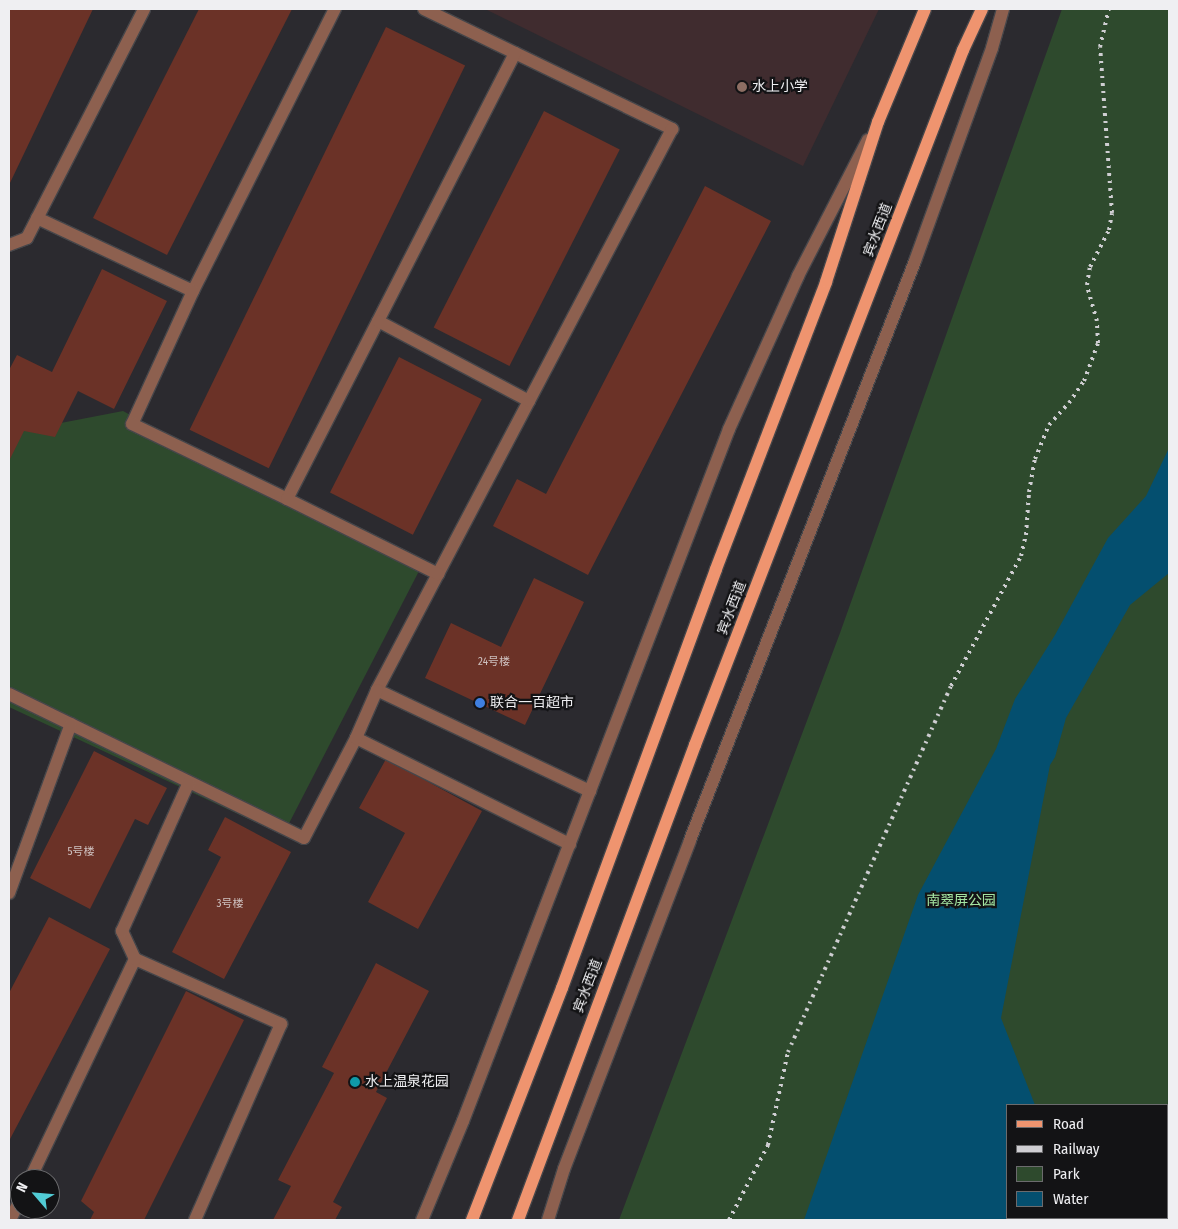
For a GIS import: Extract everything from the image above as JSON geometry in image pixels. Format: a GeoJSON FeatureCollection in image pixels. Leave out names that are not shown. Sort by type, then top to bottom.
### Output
{"type":"FeatureCollection","features":[{"type":"Feature","properties":{"kind":"main road","name":"宾水西道"},"geometry":{"type":"LineString","coordinates":[[472,1220],[562,988],[770,425],[826,282],[878,122],[925,9]]}},
{"type":"Feature","properties":{"kind":"main road","name":"宾水西道"},"geometry":{"type":"LineString","coordinates":[[518,1220],[699,736],[963,50],[982,9]]}},
{"type":"Feature","properties":{"kind":"street"},"geometry":{"type":"LineString","coordinates":[[9,245],[27,238],[144,9]]}},
{"type":"Feature","properties":{"kind":"street"},"geometry":{"type":"LineString","coordinates":[[335,9],[193,291],[132,424],[438,574]]}},
{"type":"Feature","properties":{"kind":"street"},"geometry":{"type":"LineString","coordinates":[[9,694],[304,838],[356,738],[377,690],[672,129],[424,9]]}},
{"type":"Feature","properties":{"kind":"street"},"geometry":{"type":"LineString","coordinates":[[548,1220],[564,1169],[683,858],[915,261],[992,48],[1003,9]]}},
{"type":"Feature","properties":{"kind":"street"},"geometry":{"type":"LineString","coordinates":[[287,499],[515,53]]}},
{"type":"Feature","properties":{"kind":"street"},"geometry":{"type":"LineString","coordinates":[[422,1220],[464,1121],[729,429],[798,276],[878,122]]}},
{"type":"Feature","properties":{"kind":"street"},"geometry":{"type":"LineString","coordinates":[[37,218],[193,291]]}},
{"type":"Feature","properties":{"kind":"street"},"geometry":{"type":"LineString","coordinates":[[378,321],[529,401]]}},
{"type":"Feature","properties":{"kind":"street"},"geometry":{"type":"LineString","coordinates":[[377,690],[590,791]]}},
{"type":"Feature","properties":{"kind":"street"},"geometry":{"type":"LineString","coordinates":[[9,892],[71,724]]}},
{"type":"Feature","properties":{"kind":"street"},"geometry":{"type":"LineString","coordinates":[[356,738],[570,844]]}},
{"type":"Feature","properties":{"kind":"street"},"geometry":{"type":"LineString","coordinates":[[189,782],[122,930],[136,959],[281,1024],[195,1220]]}},
{"type":"Feature","properties":{"kind":"street"},"geometry":{"type":"LineString","coordinates":[[35,1169],[136,959]]}},
{"type":"Feature","properties":{"kind":"shaded area","name":"水上小学"},"geometry":{"type":"Polygon","coordinates":[[[485,9],[879,9],[803,166],[485,9]]]}},
{"type":"Feature","properties":{"kind":"green space","name":"南翠屏公园"},"geometry":{"type":"Polygon","coordinates":[[[1062,9],[1169,9],[1169,1220],[619,1220],[840,633],[1062,9]]]}},
{"type":"Feature","properties":{"kind":"green space"},"geometry":{"type":"Polygon","coordinates":[[[123,411],[419,571],[283,835],[9,707],[9,433],[123,411]]]}},
{"type":"Feature","properties":{"kind":"water"},"geometry":{"type":"Polygon","coordinates":[[[1169,448],[1169,573],[1130,605],[1066,718],[1055,757],[1050,765],[1001,1018],[1035,1104],[1006,1104],[1006,1219],[1079,1220],[804,1220],[918,895],[996,749],[1015,699],[1055,635],[1108,538],[1146,496],[1169,448]]]}},
{"type":"Feature","properties":{"kind":"building"},"geometry":{"type":"Polygon","coordinates":[[[9,9],[93,9],[9,185],[9,9]]]}},
{"type":"Feature","properties":{"kind":"building"},"geometry":{"type":"Polygon","coordinates":[[[199,9],[292,9],[167,255],[93,218],[199,9]]]}},
{"type":"Feature","properties":{"kind":"building"},"geometry":{"type":"Polygon","coordinates":[[[386,27],[465,66],[269,468],[190,430],[386,27]]]}},
{"type":"Feature","properties":{"kind":"building"},"geometry":{"type":"Polygon","coordinates":[[[544,111],[620,150],[509,366],[434,328],[544,111]]]}},
{"type":"Feature","properties":{"kind":"building"},"geometry":{"type":"Polygon","coordinates":[[[705,186],[771,221],[588,575],[493,526],[517,479],[546,494],[705,186]]]}},
{"type":"Feature","properties":{"kind":"building"},"geometry":{"type":"Polygon","coordinates":[[[102,269],[167,301],[114,409],[78,391],[55,437],[24,431],[9,461],[9,370],[17,355],[52,372],[102,269]]]}},
{"type":"Feature","properties":{"kind":"building"},"geometry":{"type":"Polygon","coordinates":[[[399,357],[482,399],[413,535],[330,492],[399,357]]]}},
{"type":"Feature","properties":{"kind":"building"},"geometry":{"type":"Polygon","coordinates":[[[534,578],[584,602],[525,725],[425,678],[451,623],[501,647],[534,578]]]}},
{"type":"Feature","properties":{"kind":"building"},"geometry":{"type":"Polygon","coordinates":[[[94,751],[167,788],[148,825],[135,819],[90,909],[30,878],[94,751]]]}},
{"type":"Feature","properties":{"kind":"building"},"geometry":{"type":"Polygon","coordinates":[[[386,759],[482,811],[418,929],[368,902],[405,833],[359,808],[386,759]]]}},
{"type":"Feature","properties":{"kind":"building"},"geometry":{"type":"Polygon","coordinates":[[[225,817],[291,852],[224,979],[172,952],[221,857],[208,850],[225,817]]]}},
{"type":"Feature","properties":{"kind":"building"},"geometry":{"type":"Polygon","coordinates":[[[49,917],[110,949],[9,1141],[9,993],[49,917]]]}},
{"type":"Feature","properties":{"kind":"building","name":"水上温泉花园"},"geometry":{"type":"Polygon","coordinates":[[[376,963],[429,991],[376,1092],[387,1098],[333,1202],[342,1207],[335,1220],[273,1220],[291,1186],[278,1180],[334,1073],[322,1067],[376,963]]]}},
{"type":"Feature","properties":{"kind":"building"},"geometry":{"type":"Polygon","coordinates":[[[186,991],[244,1020],[144,1220],[90,1220],[94,1212],[81,1201],[186,991]]]}},
{"type":"Feature","properties":{"kind":"railway"},"geometry":{"type":"LineString","coordinates":[[729,1220],[768,1145],[788,1052],[951,686],[1021,556],[1026,535],[1029,492],[1035,459],[1049,425],[1069,403],[1084,381],[1098,343],[1097,321],[1087,285],[1090,267],[1109,230],[1112,213],[1100,47],[1109,9]]}},
{"type":"Feature","properties":{"kind":"place","name":"水上小学"},"geometry":{"type":"Point","coordinates":[742,87]}},
{"type":"Feature","properties":{"kind":"place","name":"联合一百超市"},"geometry":{"type":"Point","coordinates":[480,703]}},
{"type":"Feature","properties":{"kind":"place","name":"水上温泉花园"},"geometry":{"type":"Point","coordinates":[355,1082]}}]}
